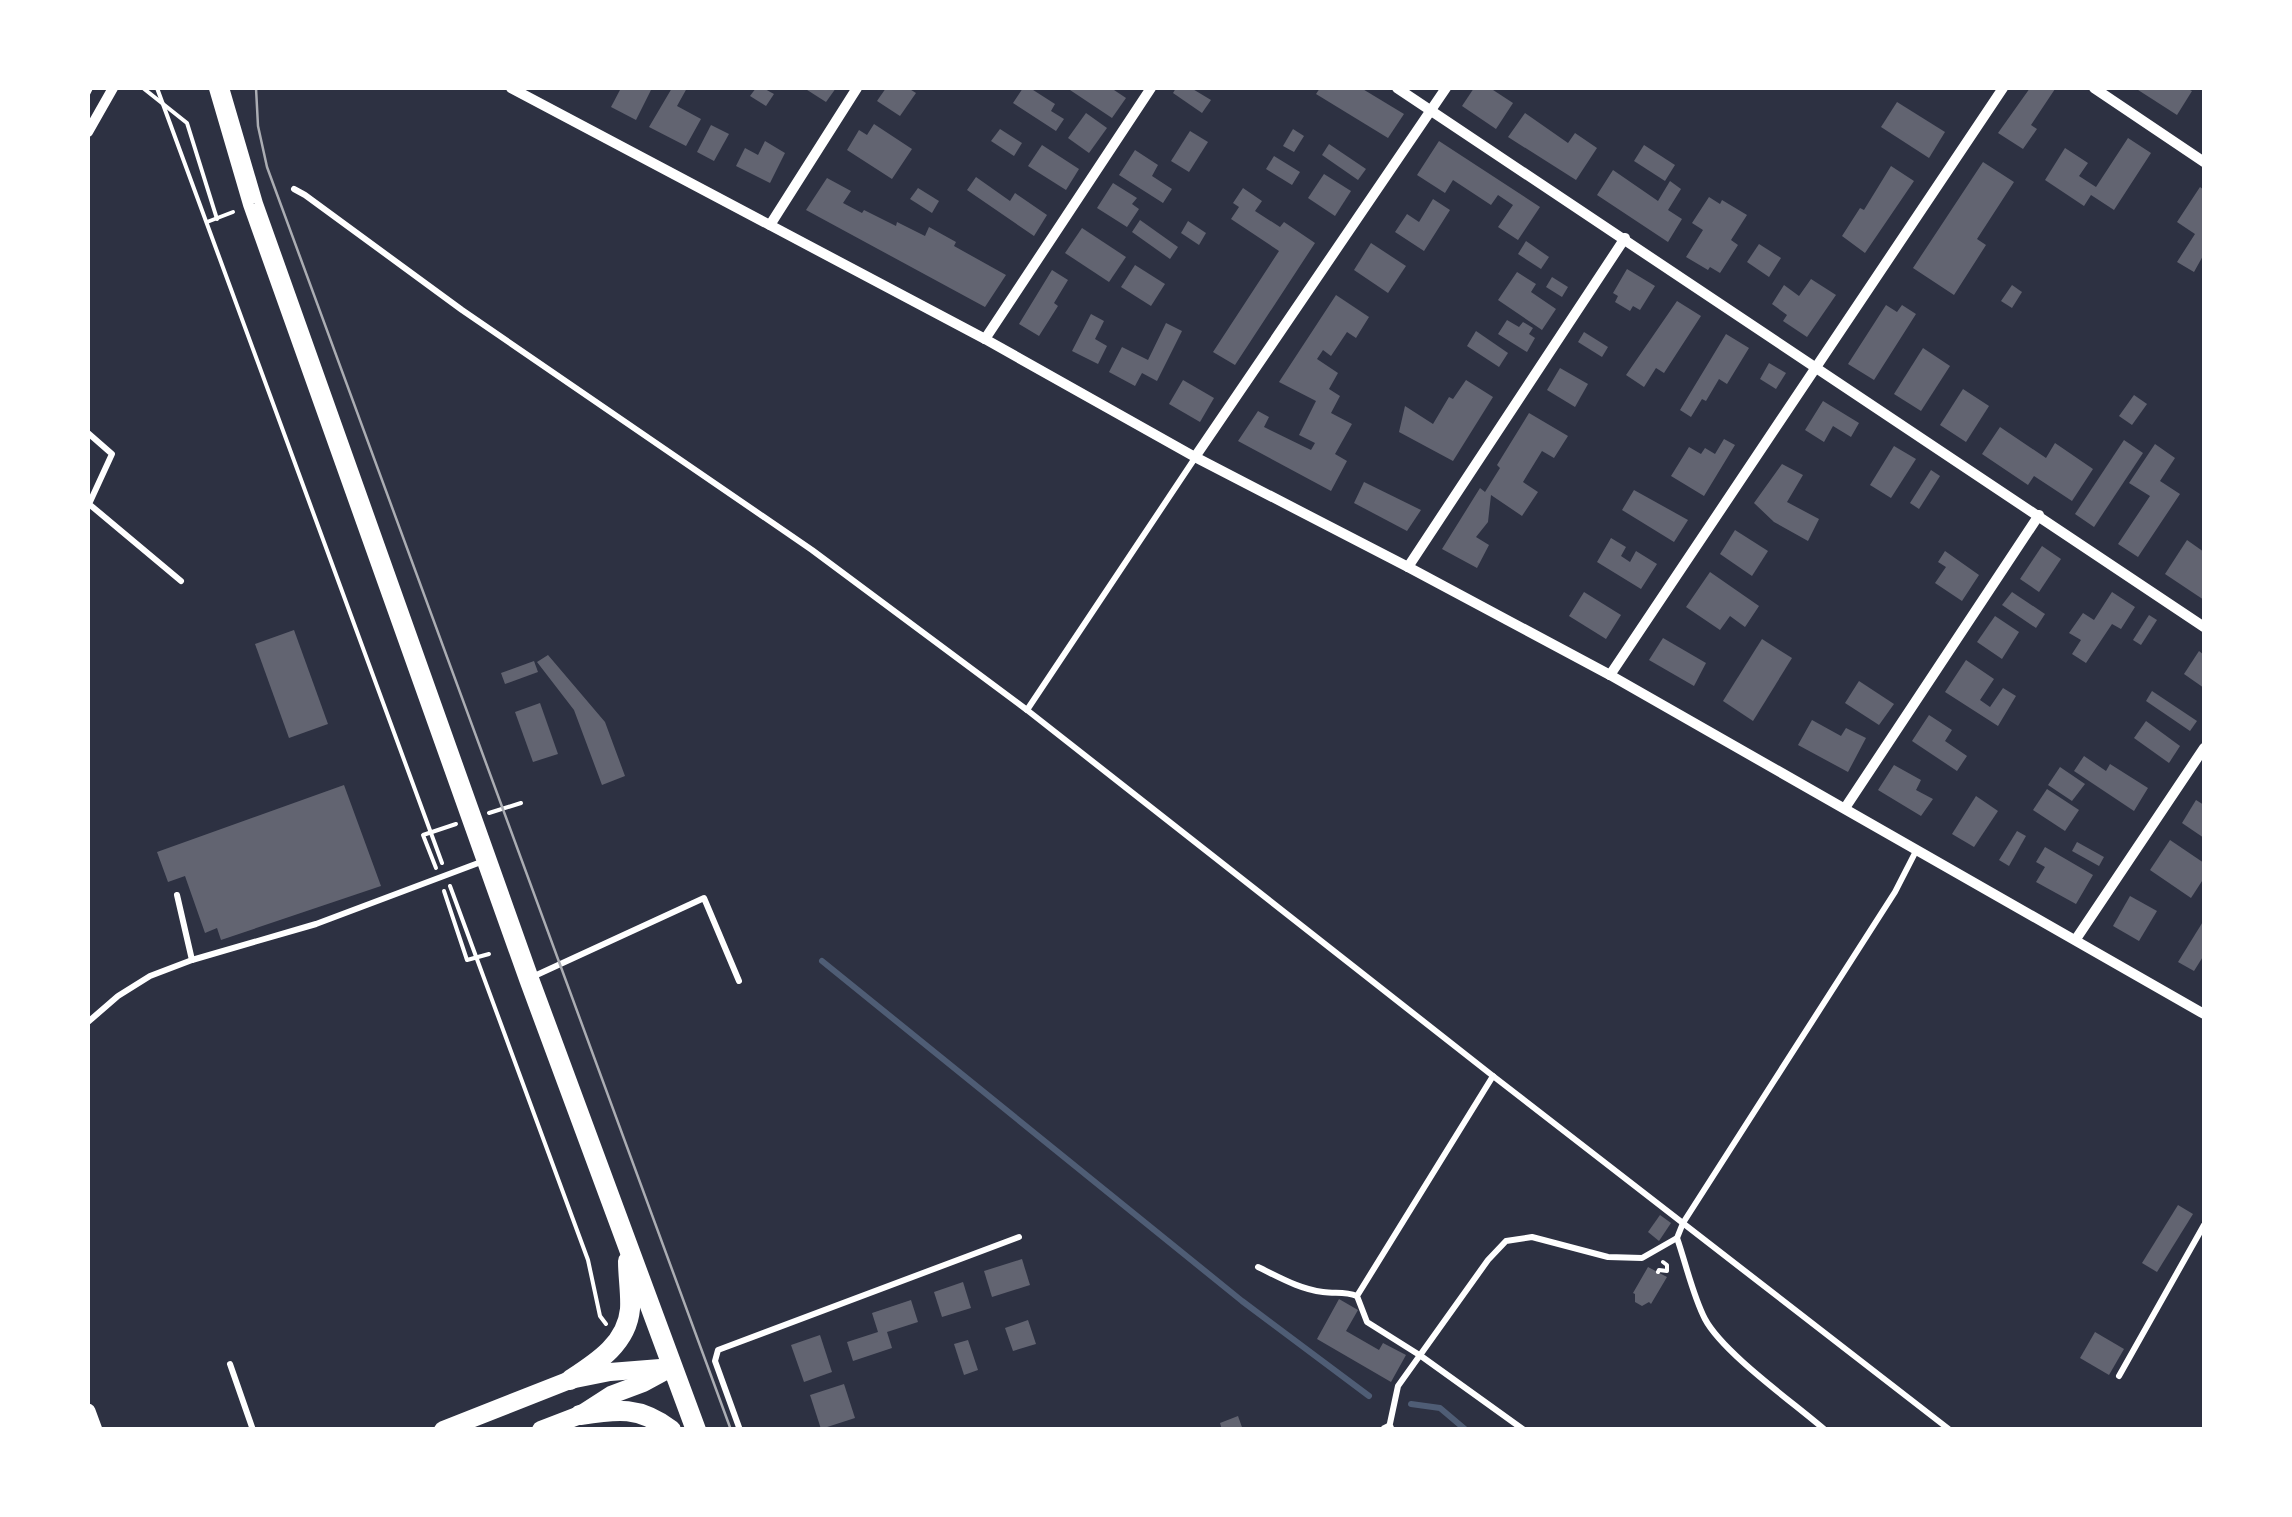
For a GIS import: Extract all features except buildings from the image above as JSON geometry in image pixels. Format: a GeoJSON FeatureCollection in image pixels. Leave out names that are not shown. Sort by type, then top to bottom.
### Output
{"type":"FeatureCollection","features":[{"type":"Feature","properties":{"kind":"main road"},"geometry":{"type":"LineString","coordinates":[[219,88],[254,204],[529,979],[696,1430]]}},
{"type":"Feature","properties":{"kind":"main road"},"geometry":{"type":"LineString","coordinates":[[570,1380],[619,1340],[630,1312],[626,1239]]}},
{"type":"Feature","properties":{"kind":"main road"},"geometry":{"type":"LineString","coordinates":[[444,1430],[570,1380],[672,1367]]}},
{"type":"Feature","properties":{"kind":"main road"},"geometry":{"type":"LineString","coordinates":[[542,1430],[580,1415],[672,1367]]}},
{"type":"Feature","properties":{"kind":"main road"},"geometry":{"type":"LineString","coordinates":[[580,1415],[612,1410],[637,1412],[655,1418],[671,1430]]}},
{"type":"Feature","properties":{"kind":"street"},"geometry":{"type":"LineString","coordinates":[[88,132],[116,88]]}},
{"type":"Feature","properties":{"kind":"street"},"geometry":{"type":"LineString","coordinates":[[511,88],[985,340],[1196,458],[1610,675],[2204,1014]]}},
{"type":"Feature","properties":{"kind":"street"},"geometry":{"type":"LineString","coordinates":[[770,225],[857,88]]}},
{"type":"Feature","properties":{"kind":"street"},"geometry":{"type":"LineString","coordinates":[[985,340],[1150,88]]}},
{"type":"Feature","properties":{"kind":"street"},"geometry":{"type":"LineString","coordinates":[[1397,88],[2204,627]]}},
{"type":"Feature","properties":{"kind":"street"},"geometry":{"type":"LineString","coordinates":[[1196,458],[1446,88]]}},
{"type":"Feature","properties":{"kind":"street"},"geometry":{"type":"LineString","coordinates":[[1610,675],[2003,88]]}},
{"type":"Feature","properties":{"kind":"street"},"geometry":{"type":"LineString","coordinates":[[2094,88],[2204,162]]}},
{"type":"Feature","properties":{"kind":"street"},"geometry":{"type":"LineString","coordinates":[[1408,567],[1625,238]]}},
{"type":"Feature","properties":{"kind":"street"},"geometry":{"type":"LineString","coordinates":[[1845,808],[2039,515]]}},
{"type":"Feature","properties":{"kind":"street"},"geometry":{"type":"LineString","coordinates":[[2076,940],[2204,748]]}},
{"type":"Feature","properties":{"kind":"street"},"geometry":{"type":"LineString","coordinates":[[88,1411],[95,1430]]}},
{"type":"Feature","properties":{"kind":"lane"},"geometry":{"type":"LineString","coordinates":[[294,190],[812,550],[1026,710],[1950,1430]]}},
{"type":"Feature","properties":{"kind":"lane"},"geometry":{"type":"LineString","coordinates":[[88,434],[112,454],[90,504],[181,581]]}},
{"type":"Feature","properties":{"kind":"lane"},"geometry":{"type":"LineString","coordinates":[[1026,710],[1196,458]]}},
{"type":"Feature","properties":{"kind":"lane"},"geometry":{"type":"LineString","coordinates":[[1825,1430],[1716,1334],[1705,1319],[1677,1238],[1682,1223],[1895,892],[1917,850]]}},
{"type":"Feature","properties":{"kind":"lane"},"geometry":{"type":"LineString","coordinates":[[88,1022],[118,996],[150,976],[316,924],[487,860]]}},
{"type":"Feature","properties":{"kind":"lane"},"geometry":{"type":"LineString","coordinates":[[177,895],[192,960]]}},
{"type":"Feature","properties":{"kind":"lane"},"geometry":{"type":"LineString","coordinates":[[529,979],[704,898],[740,981]]}},
{"type":"Feature","properties":{"kind":"lane"},"geometry":{"type":"LineString","coordinates":[[1357,1296],[1493,1076]]}},
{"type":"Feature","properties":{"kind":"lane"},"geometry":{"type":"LineString","coordinates":[[2118,1376],[2204,1225]]}},
{"type":"Feature","properties":{"kind":"lane"},"geometry":{"type":"LineString","coordinates":[[740,1430],[714,1361],[718,1350],[1019,1236]]}},
{"type":"Feature","properties":{"kind":"lane"},"geometry":{"type":"LineString","coordinates":[[1387,1429],[1398,1386],[1488,1260],[1506,1241],[1532,1237],[1608,1256],[1642,1258],[1677,1238]]}},
{"type":"Feature","properties":{"kind":"lane"},"geometry":{"type":"LineString","coordinates":[[1258,1267],[1293,1284],[1357,1296]]}},
{"type":"Feature","properties":{"kind":"lane"},"geometry":{"type":"LineString","coordinates":[[1357,1296],[1366,1322],[1524,1430]]}},
{"type":"Feature","properties":{"kind":"lane"},"geometry":{"type":"LineString","coordinates":[[230,1364],[253,1430]]}},
{"type":"Feature","properties":{"kind":"path"},"geometry":{"type":"LineString","coordinates":[[88,94],[91,88]]}},
{"type":"Feature","properties":{"kind":"path"},"geometry":{"type":"LineString","coordinates":[[143,88],[187,124],[217,218]]}},
{"type":"Feature","properties":{"kind":"path"},"geometry":{"type":"LineString","coordinates":[[157,88],[588,1260],[600,1316],[619,1340]]}},
{"type":"Feature","properties":{"kind":"path"},"geometry":{"type":"LineString","coordinates":[[1658,1272],[1668,1270],[1658,1257],[1669,1261],[1672,1270],[1688,1270]]}},
{"type":"Feature","properties":{"kind":"waterway"},"geometry":{"type":"LineString","coordinates":[[822,961],[1242,1301],[1369,1396]]}},
{"type":"Feature","properties":{"kind":"waterway"},"geometry":{"type":"LineString","coordinates":[[1411,1404],[1440,1408],[1466,1430]]}},
{"type":"Feature","properties":{"kind":"tram line"},"geometry":{"type":"LineString","coordinates":[[256,88],[258,126],[267,167],[731,1430]]}}]}
